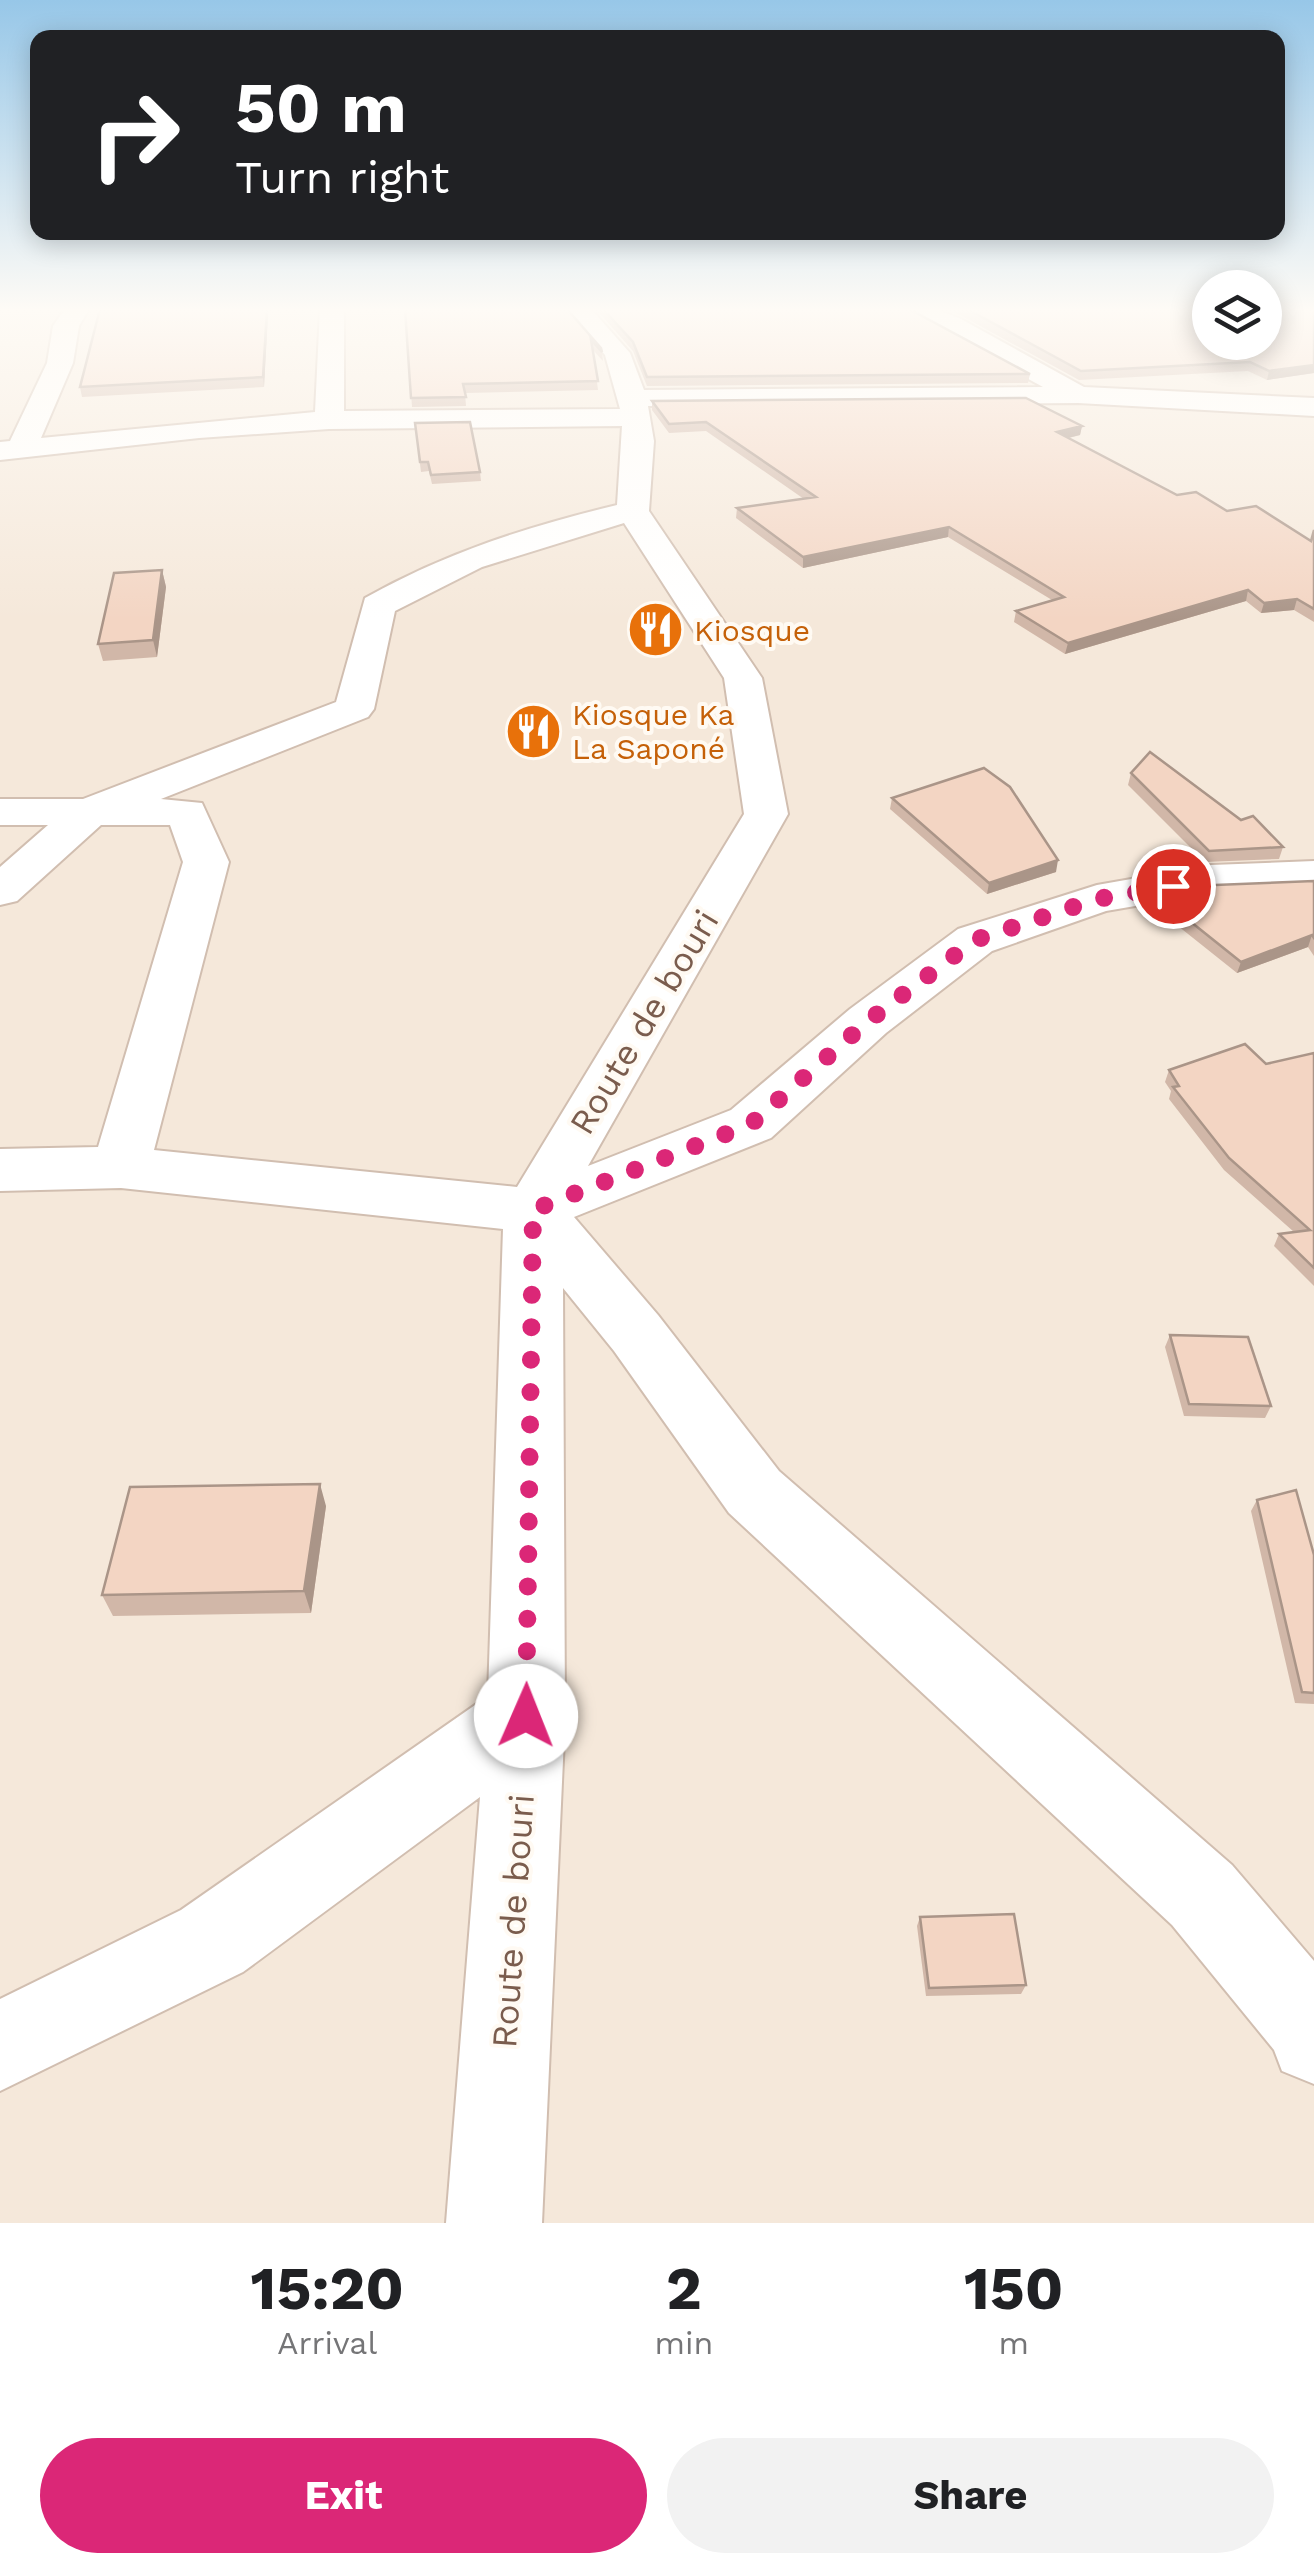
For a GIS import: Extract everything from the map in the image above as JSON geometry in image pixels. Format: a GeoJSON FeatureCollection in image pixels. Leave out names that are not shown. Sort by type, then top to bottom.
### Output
{"type":"FeatureCollection","features":[{"type":"Feature","properties":{"kind":"street"},"geometry":{"type":"LineString","coordinates":[[10,450],[31,413]]}},
{"type":"Feature","properties":{"kind":"street"},"geometry":{"type":"LineString","coordinates":[[329,413],[329,420]]}},
{"type":"Feature","properties":{"kind":"street"},"geometry":{"type":"LineString","coordinates":[[10,450],[199,428],[514,413]]}},
{"type":"Feature","properties":{"kind":"street"},"geometry":{"type":"LineString","coordinates":[[0,891],[91,811],[354,709],[378,606],[426,576],[544,532],[632,512],[639,440],[635,413]]}},
{"type":"Feature","properties":{"kind":"street","name":"Route de bouri"},"geometry":{"type":"LineString","coordinates":[[494,2223],[526,1716],[533,1210],[766,814],[743,678],[632,512]]}},
{"type":"Feature","properties":{"kind":"street"},"geometry":{"type":"LineString","coordinates":[[0,812],[187,812],[206,862],[122,1167]]}},
{"type":"Feature","properties":{"kind":"street"},"geometry":{"type":"LineString","coordinates":[[0,1170],[122,1167],[533,1210],[751,1124],[868,1021],[975,940],[1097,899],[1211,879],[1314,876]]}},
{"type":"Feature","properties":{"kind":"street"},"geometry":{"type":"LineString","coordinates":[[533,1210],[636,1333],[754,1492],[1202,1895],[1308,2022],[1314,2039]]}},
{"type":"Feature","properties":{"kind":"street"},"geometry":{"type":"LineString","coordinates":[[0,2046],[212,1940],[526,1716]]}},
{"type":"Feature","properties":{"kind":"shaded area"},"geometry":{"type":"Polygon","coordinates":[[[0,413],[1314,413],[1314,2223],[0,2223],[0,413]]]}},
{"type":"Feature","properties":{"kind":"building"},"geometry":{"type":"Polygon","coordinates":[[[661,413],[1055,413],[1082,426],[1057,432],[1177,495],[1196,492],[1227,511],[1256,506],[1311,541],[1314,530],[1314,609],[1297,599],[1264,603],[1248,590],[1068,643],[1016,611],[1064,597],[949,527],[803,557],[737,508],[816,497],[706,422],[669,424],[661,413]]]}},
{"type":"Feature","properties":{"kind":"building"},"geometry":{"type":"Polygon","coordinates":[[[470,422],[480,472],[431,475],[428,462],[420,462],[415,423],[470,422]]]}},
{"type":"Feature","properties":{"kind":"building"},"geometry":{"type":"Polygon","coordinates":[[[162,570],[153,640],[98,644],[114,573],[162,570]]]}},
{"type":"Feature","properties":{"kind":"building"},"geometry":{"type":"Polygon","coordinates":[[[1150,752],[1241,820],[1253,816],[1283,847],[1209,851],[1131,773],[1150,752]]]}},
{"type":"Feature","properties":{"kind":"building"},"geometry":{"type":"Polygon","coordinates":[[[984,768],[1010,787],[1058,860],[989,883],[892,798],[984,768]]]}},
{"type":"Feature","properties":{"kind":"building"},"geometry":{"type":"Polygon","coordinates":[[[1314,881],[1314,938],[1312,935],[1241,962],[1181,914],[1185,913],[1163,894],[1215,885],[1314,881]]]}},
{"type":"Feature","properties":{"kind":"building"},"geometry":{"type":"Polygon","coordinates":[[[1245,1044],[1266,1064],[1314,1053],[1314,1268],[1279,1234],[1310,1230],[1229,1158],[1173,1087],[1179,1086],[1169,1070],[1245,1044]]]}},
{"type":"Feature","properties":{"kind":"building"},"geometry":{"type":"Polygon","coordinates":[[[1170,1335],[1248,1337],[1271,1406],[1189,1404],[1170,1335]]]}},
{"type":"Feature","properties":{"kind":"building"},"geometry":{"type":"Polygon","coordinates":[[[320,1484],[304,1591],[102,1595],[130,1487],[320,1484]]]}},
{"type":"Feature","properties":{"kind":"building"},"geometry":{"type":"Polygon","coordinates":[[[1296,1490],[1314,1555],[1314,1693],[1302,1692],[1257,1500],[1296,1490]]]}},
{"type":"Feature","properties":{"kind":"building"},"geometry":{"type":"Polygon","coordinates":[[[1014,1914],[1026,1985],[929,1988],[920,1917],[1014,1914]]]}},
{"type":"Feature","properties":{"kind":"place","name":"Kiosque"},"geometry":{"type":"Point","coordinates":[655,630]}},
{"type":"Feature","properties":{"kind":"place","name":"Kiosque Ka La Saponé"},"geometry":{"type":"Point","coordinates":[533,731]}},
{"type":"Feature","properties":{"kind":"route"},"geometry":{"type":"LineString","coordinates":[[526,1716],[533,1210],[751,1124],[868,1021],[975,940],[1097,899],[1173,886]]}}]}
